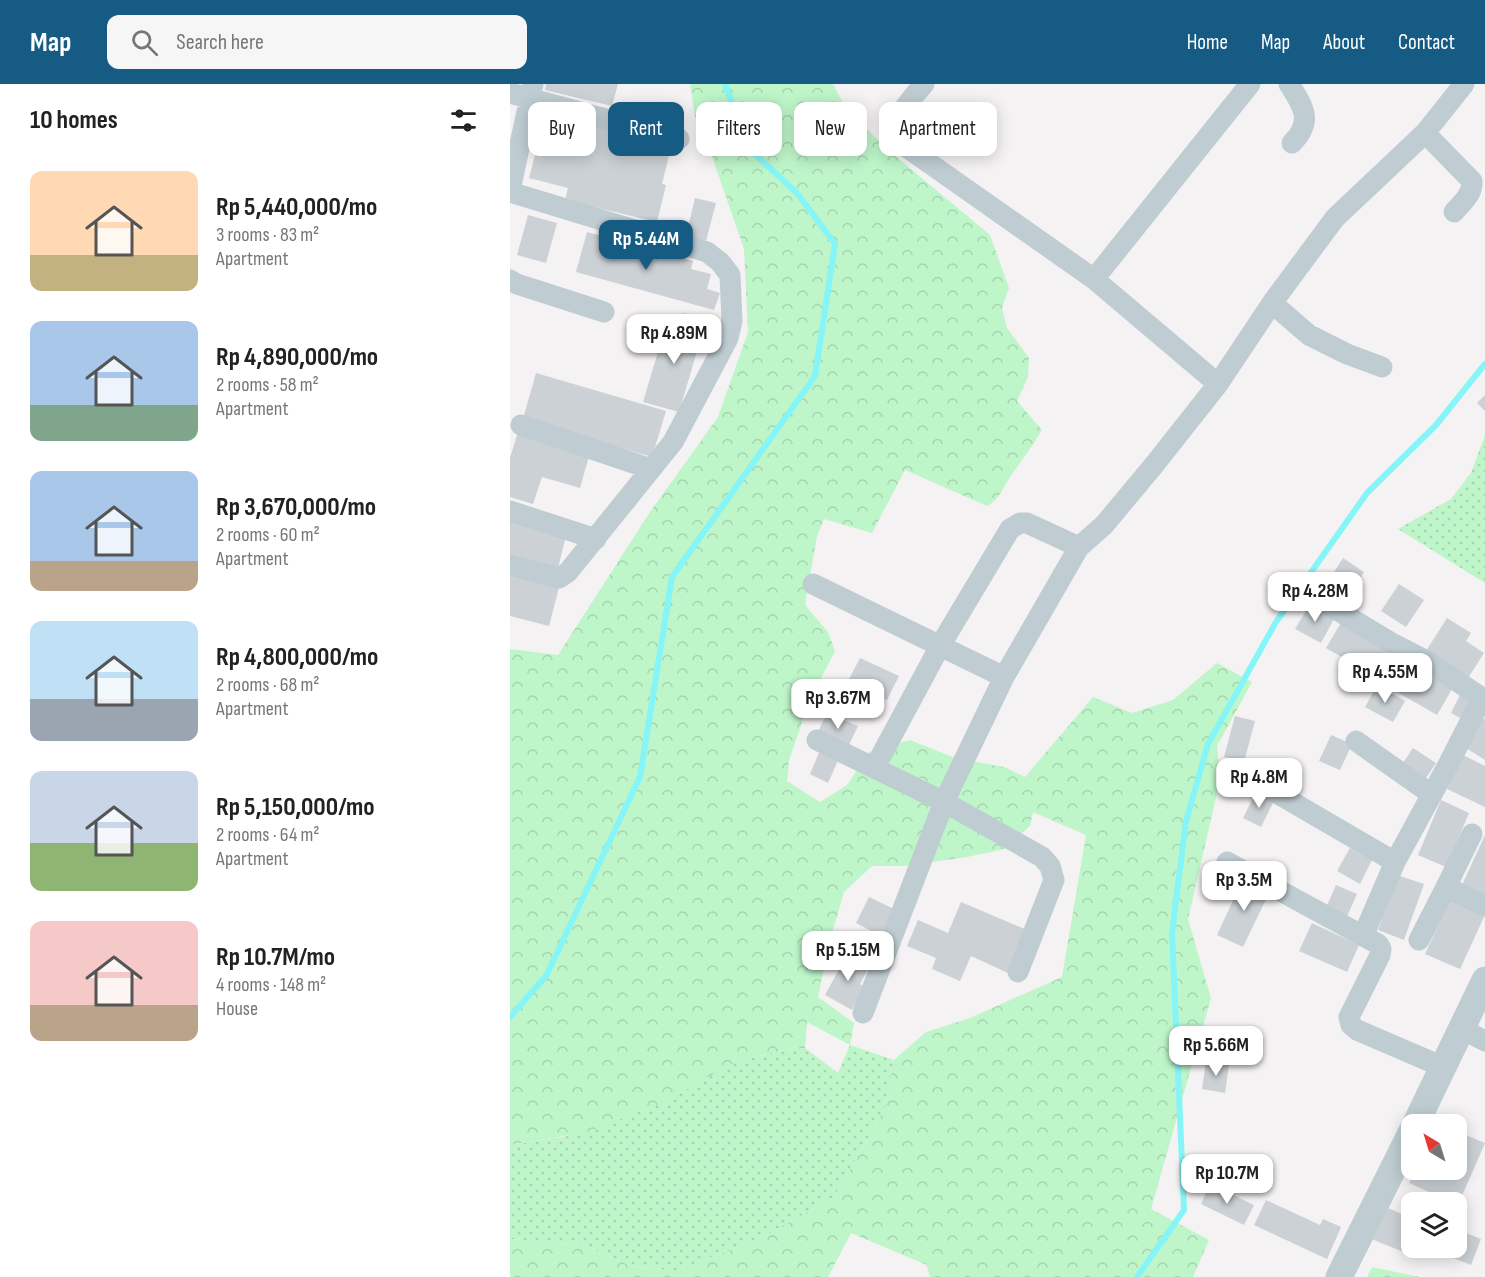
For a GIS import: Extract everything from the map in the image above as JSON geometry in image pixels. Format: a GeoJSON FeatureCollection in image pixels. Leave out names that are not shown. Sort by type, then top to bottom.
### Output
{"type":"FeatureCollection","features":[{"type":"Feature","properties":{"kind":"street"},"geometry":{"type":"LineString","coordinates":[[924,84],[898,118],[897,132],[902,144],[1094,279],[1218,384]]}},
{"type":"Feature","properties":{"kind":"street"},"geometry":{"type":"LineString","coordinates":[[1094,279],[1250,84]]}},
{"type":"Feature","properties":{"kind":"street"},"geometry":{"type":"LineString","coordinates":[[1289,84],[1300,102],[1305,117],[1301,134],[1293,143]]}},
{"type":"Feature","properties":{"kind":"street"},"geometry":{"type":"LineString","coordinates":[[863,1013],[945,802],[1004,677],[1079,547],[1104,525],[1128,497],[1218,384],[1272,303],[1335,218],[1425,133],[1464,84]]}},
{"type":"Feature","properties":{"kind":"street"},"geometry":{"type":"LineString","coordinates":[[510,565],[559,578],[564,576],[673,442],[728,338],[732,321],[730,275],[720,262],[707,252],[510,191],[524,92],[608,117]]}},
{"type":"Feature","properties":{"kind":"street"},"geometry":{"type":"LineString","coordinates":[[1425,133],[1472,181],[1473,187],[1468,197],[1454,212]]}},
{"type":"Feature","properties":{"kind":"street"},"geometry":{"type":"LineString","coordinates":[[510,280],[604,312]]}},
{"type":"Feature","properties":{"kind":"street"},"geometry":{"type":"LineString","coordinates":[[1272,303],[1309,335],[1347,354],[1382,367]]}},
{"type":"Feature","properties":{"kind":"street"},"geometry":{"type":"LineString","coordinates":[[521,425],[651,470]]}},
{"type":"Feature","properties":{"kind":"street"},"geometry":{"type":"LineString","coordinates":[[510,511],[596,539]]}},
{"type":"Feature","properties":{"kind":"street"},"geometry":{"type":"LineString","coordinates":[[875,767],[940,646],[1010,529],[1020,523],[1027,523],[1079,547]]}},
{"type":"Feature","properties":{"kind":"street"},"geometry":{"type":"LineString","coordinates":[[813,584],[1004,677]]}},
{"type":"Feature","properties":{"kind":"street"},"geometry":{"type":"LineString","coordinates":[[1312,595],[1390,642],[1427,661],[1484,699],[1395,862],[1363,936]]}},
{"type":"Feature","properties":{"kind":"street"},"geometry":{"type":"LineString","coordinates":[[817,740],[945,802],[1042,857],[1050,866],[1054,880],[1018,972]]}},
{"type":"Feature","properties":{"kind":"street"},"geometry":{"type":"LineString","coordinates":[[1356,741],[1431,794]]}},
{"type":"Feature","properties":{"kind":"street"},"geometry":{"type":"LineString","coordinates":[[1244,774],[1395,862]]}},
{"type":"Feature","properties":{"kind":"street"},"geometry":{"type":"LineString","coordinates":[[1419,940],[1472,834]]}},
{"type":"Feature","properties":{"kind":"street"},"geometry":{"type":"LineString","coordinates":[[1227,862],[1378,944],[1382,949],[1349,1017],[1351,1025],[1357,1030],[1443,1067]]}},
{"type":"Feature","properties":{"kind":"street"},"geometry":{"type":"LineString","coordinates":[[1446,887],[1485,906]]}},
{"type":"Feature","properties":{"kind":"street"},"geometry":{"type":"LineString","coordinates":[[1420,1114],[1443,1067],[1473,1035],[1485,980]]}},
{"type":"Feature","properties":{"kind":"street"},"geometry":{"type":"LineString","coordinates":[[1339,1277],[1401,1153]]}},
{"type":"Feature","properties":{"kind":"green space"},"geometry":{"type":"Polygon","coordinates":[[[690,84],[833,84],[842,102],[794,102],[794,156],[867,156],[867,129],[879,141],[879,156],[895,156],[990,235],[1009,288],[1002,308],[1007,328],[1029,358],[1028,377],[1017,401],[1042,430],[998,497],[987,506],[905,470],[872,533],[824,519],[817,536],[805,605],[828,632],[835,651],[805,709],[789,760],[787,781],[820,802],[847,785],[869,752],[910,740],[955,758],[1004,767],[1025,777],[1093,697],[1132,713],[1173,700],[1217,663],[1252,682],[1217,746],[1220,780],[1188,919],[1211,998],[1151,1209],[1209,1240],[1193,1277],[930,1277],[927,1265],[851,1233],[828,1277],[510,1277],[510,1239],[584,1245],[631,1266],[676,1271],[763,1237],[834,1197],[884,1110],[894,1060],[926,1032],[970,1018],[1062,977],[1086,835],[1033,812],[1030,826],[1005,849],[903,866],[872,866],[844,892],[829,944],[818,997],[854,1023],[850,1045],[807,1022],[805,1048],[741,1060],[667,1101],[588,1132],[510,1145],[510,649],[558,655],[650,512],[718,417],[748,332],[744,249],[712,156],[782,156],[782,102],[696,102],[696,119],[690,84]]]}},
{"type":"Feature","properties":{"kind":"green space"},"geometry":{"type":"Polygon","coordinates":[[[1485,435],[1485,583],[1398,529],[1451,499],[1471,473],[1485,435]]]}},
{"type":"Feature","properties":{"kind":"green space"},"geometry":{"type":"Polygon","coordinates":[[[850,1045],[894,1060],[884,1110],[834,1197],[763,1237],[676,1271],[631,1266],[584,1245],[510,1239],[510,1145],[568,1136],[741,1060],[786,1050],[805,1048],[838,1073],[850,1045]]]}},
{"type":"Feature","properties":{"kind":"green space"},"geometry":{"type":"Polygon","coordinates":[[[1372,1267],[1420,1277],[1367,1277],[1372,1267]]]}},
{"type":"Feature","properties":{"kind":"building"},"geometry":{"type":"Polygon","coordinates":[[[546,84],[618,84],[613,102],[608,102],[608,105],[545,90],[546,84]]]}},
{"type":"Feature","properties":{"kind":"building"},"geometry":{"type":"Polygon","coordinates":[[[596,125],[608,128],[608,156],[669,156],[662,184],[666,185],[657,222],[565,200],[568,188],[529,178],[535,156],[596,156],[596,125]]]}},
{"type":"Feature","properties":{"kind":"building"},"geometry":{"type":"Polygon","coordinates":[[[695,198],[716,203],[706,241],[686,236],[695,198]]]}},
{"type":"Feature","properties":{"kind":"building"},"geometry":{"type":"Polygon","coordinates":[[[528,215],[557,223],[546,263],[517,255],[528,215]]]}},
{"type":"Feature","properties":{"kind":"building"},"geometry":{"type":"Polygon","coordinates":[[[587,232],[693,261],[691,269],[711,274],[707,289],[720,293],[714,310],[576,272],[587,232]]]}},
{"type":"Feature","properties":{"kind":"building"},"geometry":{"type":"Polygon","coordinates":[[[683,313],[700,318],[695,336],[701,338],[679,412],[643,402],[665,328],[677,331],[683,313]]]}},
{"type":"Feature","properties":{"kind":"building"},"geometry":{"type":"Polygon","coordinates":[[[536,373],[666,411],[652,457],[523,419],[536,373]]]}},
{"type":"Feature","properties":{"kind":"building"},"geometry":{"type":"Polygon","coordinates":[[[1485,395],[1485,411],[1477,403],[1485,395]]]}},
{"type":"Feature","properties":{"kind":"building"},"geometry":{"type":"Polygon","coordinates":[[[518,432],[590,453],[580,488],[542,477],[533,504],[510,497],[510,458],[518,432]]]}},
{"type":"Feature","properties":{"kind":"building"},"geometry":{"type":"Polygon","coordinates":[[[510,517],[567,532],[557,572],[510,559],[510,517]]]}},
{"type":"Feature","properties":{"kind":"building"},"geometry":{"type":"Polygon","coordinates":[[[1343,558],[1364,572],[1344,603],[1323,589],[1343,558]]]}},
{"type":"Feature","properties":{"kind":"building"},"geometry":{"type":"Polygon","coordinates":[[[510,567],[561,580],[549,626],[510,616],[510,567]]]}},
{"type":"Feature","properties":{"kind":"building"},"geometry":{"type":"Polygon","coordinates":[[[1399,584],[1424,600],[1406,627],[1381,611],[1399,584]]]}},
{"type":"Feature","properties":{"kind":"building"},"geometry":{"type":"Polygon","coordinates":[[[1310,604],[1335,617],[1321,643],[1295,629],[1310,604]]]}},
{"type":"Feature","properties":{"kind":"building"},"geometry":{"type":"Polygon","coordinates":[[[1447,618],[1471,633],[1466,641],[1484,653],[1468,678],[1426,651],[1447,618]]]}},
{"type":"Feature","properties":{"kind":"building"},"geometry":{"type":"Polygon","coordinates":[[[1342,621],[1389,648],[1373,675],[1326,648],[1342,621]]]}},
{"type":"Feature","properties":{"kind":"building"},"geometry":{"type":"Polygon","coordinates":[[[1395,650],[1455,684],[1437,715],[1378,681],[1395,650]]]}},
{"type":"Feature","properties":{"kind":"building"},"geometry":{"type":"Polygon","coordinates":[[[860,658],[899,676],[887,700],[848,681],[860,658]]]}},
{"type":"Feature","properties":{"kind":"building"},"geometry":{"type":"Polygon","coordinates":[[[1377,685],[1405,701],[1393,722],[1365,707],[1377,685]]]}},
{"type":"Feature","properties":{"kind":"building"},"geometry":{"type":"Polygon","coordinates":[[[1462,691],[1475,698],[1464,720],[1451,713],[1462,691]]]}},
{"type":"Feature","properties":{"kind":"building"},"geometry":{"type":"Polygon","coordinates":[[[827,713],[858,726],[848,747],[817,734],[827,713]]]}},
{"type":"Feature","properties":{"kind":"building"},"geometry":{"type":"Polygon","coordinates":[[[1235,716],[1255,721],[1244,762],[1224,757],[1235,716]]]}},
{"type":"Feature","properties":{"kind":"building"},"geometry":{"type":"Polygon","coordinates":[[[1483,718],[1485,719],[1485,760],[1466,748],[1483,718]]]}},
{"type":"Feature","properties":{"kind":"building"},"geometry":{"type":"Polygon","coordinates":[[[1331,735],[1352,744],[1340,770],[1319,761],[1331,735]]]}},
{"type":"Feature","properties":{"kind":"building"},"geometry":{"type":"Polygon","coordinates":[[[821,748],[840,756],[828,783],[810,774],[821,748]]]}},
{"type":"Feature","properties":{"kind":"building"},"geometry":{"type":"Polygon","coordinates":[[[1413,748],[1436,763],[1426,778],[1403,763],[1413,748]]]}},
{"type":"Feature","properties":{"kind":"building"},"geometry":{"type":"Polygon","coordinates":[[[1463,755],[1485,766],[1485,807],[1447,789],[1463,755]]]}},
{"type":"Feature","properties":{"kind":"building"},"geometry":{"type":"Polygon","coordinates":[[[1257,790],[1275,799],[1261,827],[1243,818],[1257,790]]]}},
{"type":"Feature","properties":{"kind":"building"},"geometry":{"type":"Polygon","coordinates":[[[1441,800],[1469,813],[1446,867],[1418,855],[1441,800]]]}},
{"type":"Feature","properties":{"kind":"building"},"geometry":{"type":"Polygon","coordinates":[[[1485,835],[1485,896],[1462,885],[1485,835]]]}},
{"type":"Feature","properties":{"kind":"building"},"geometry":{"type":"Polygon","coordinates":[[[1350,848],[1372,860],[1360,884],[1337,871],[1350,848]]]}},
{"type":"Feature","properties":{"kind":"building"},"geometry":{"type":"Polygon","coordinates":[[[1397,875],[1424,884],[1404,940],[1378,930],[1397,875]]]}},
{"type":"Feature","properties":{"kind":"building"},"geometry":{"type":"Polygon","coordinates":[[[1244,877],[1271,889],[1243,947],[1217,935],[1244,877]]]}},
{"type":"Feature","properties":{"kind":"building"},"geometry":{"type":"Polygon","coordinates":[[[1336,885],[1357,894],[1346,919],[1325,910],[1336,885]]]}},
{"type":"Feature","properties":{"kind":"building"},"geometry":{"type":"Polygon","coordinates":[[[869,897],[896,910],[883,937],[856,923],[869,897]]]}},
{"type":"Feature","properties":{"kind":"building"},"geometry":{"type":"Polygon","coordinates":[[[1451,897],[1485,915],[1460,969],[1425,954],[1451,897]]]}},
{"type":"Feature","properties":{"kind":"building"},"geometry":{"type":"Polygon","coordinates":[[[961,902],[1027,930],[1008,973],[971,956],[960,981],[932,969],[936,958],[907,946],[918,920],[948,933],[961,902]]]}},
{"type":"Feature","properties":{"kind":"building"},"geometry":{"type":"Polygon","coordinates":[[[1312,923],[1359,945],[1347,972],[1299,951],[1312,923]]]}},
{"type":"Feature","properties":{"kind":"building"},"geometry":{"type":"Polygon","coordinates":[[[848,953],[870,965],[860,984],[864,987],[852,1010],[825,995],[848,953]]]}},
{"type":"Feature","properties":{"kind":"building"},"geometry":{"type":"Polygon","coordinates":[[[1206,1061],[1229,1065],[1225,1093],[1202,1089],[1206,1061]]]}},
{"type":"Feature","properties":{"kind":"building"},"geometry":{"type":"Polygon","coordinates":[[[1467,1136],[1485,1143],[1464,1192],[1429,1192],[1409,1183],[1410,1180],[1467,1180],[1467,1136]]]}},
{"type":"Feature","properties":{"kind":"building"},"geometry":{"type":"Polygon","coordinates":[[[1210,1184],[1254,1205],[1244,1225],[1201,1204],[1210,1184]]]}},
{"type":"Feature","properties":{"kind":"building"},"geometry":{"type":"Polygon","coordinates":[[[1266,1200],[1320,1225],[1323,1219],[1341,1227],[1327,1259],[1254,1225],[1266,1200]]]}},
{"type":"Feature","properties":{"kind":"building"},"geometry":{"type":"Polygon","coordinates":[[[1378,1204],[1401,1213],[1401,1251],[1364,1236],[1378,1204]]]}},
{"type":"Feature","properties":{"kind":"building"},"geometry":{"type":"Polygon","coordinates":[[[1467,1233],[1481,1239],[1471,1265],[1453,1258],[1467,1258],[1467,1233]]]}},
{"type":"Feature","properties":{"kind":"waterway"},"geometry":{"type":"LineString","coordinates":[[510,1017],[546,976],[640,777],[672,577],[815,376],[835,244],[797,193],[748,148],[725,84]]}},
{"type":"Feature","properties":{"kind":"waterway"},"geometry":{"type":"LineString","coordinates":[[1137,1277],[1184,1210],[1172,933],[1186,821],[1208,744],[1276,622],[1367,493],[1436,425],[1485,364]]}}]}
